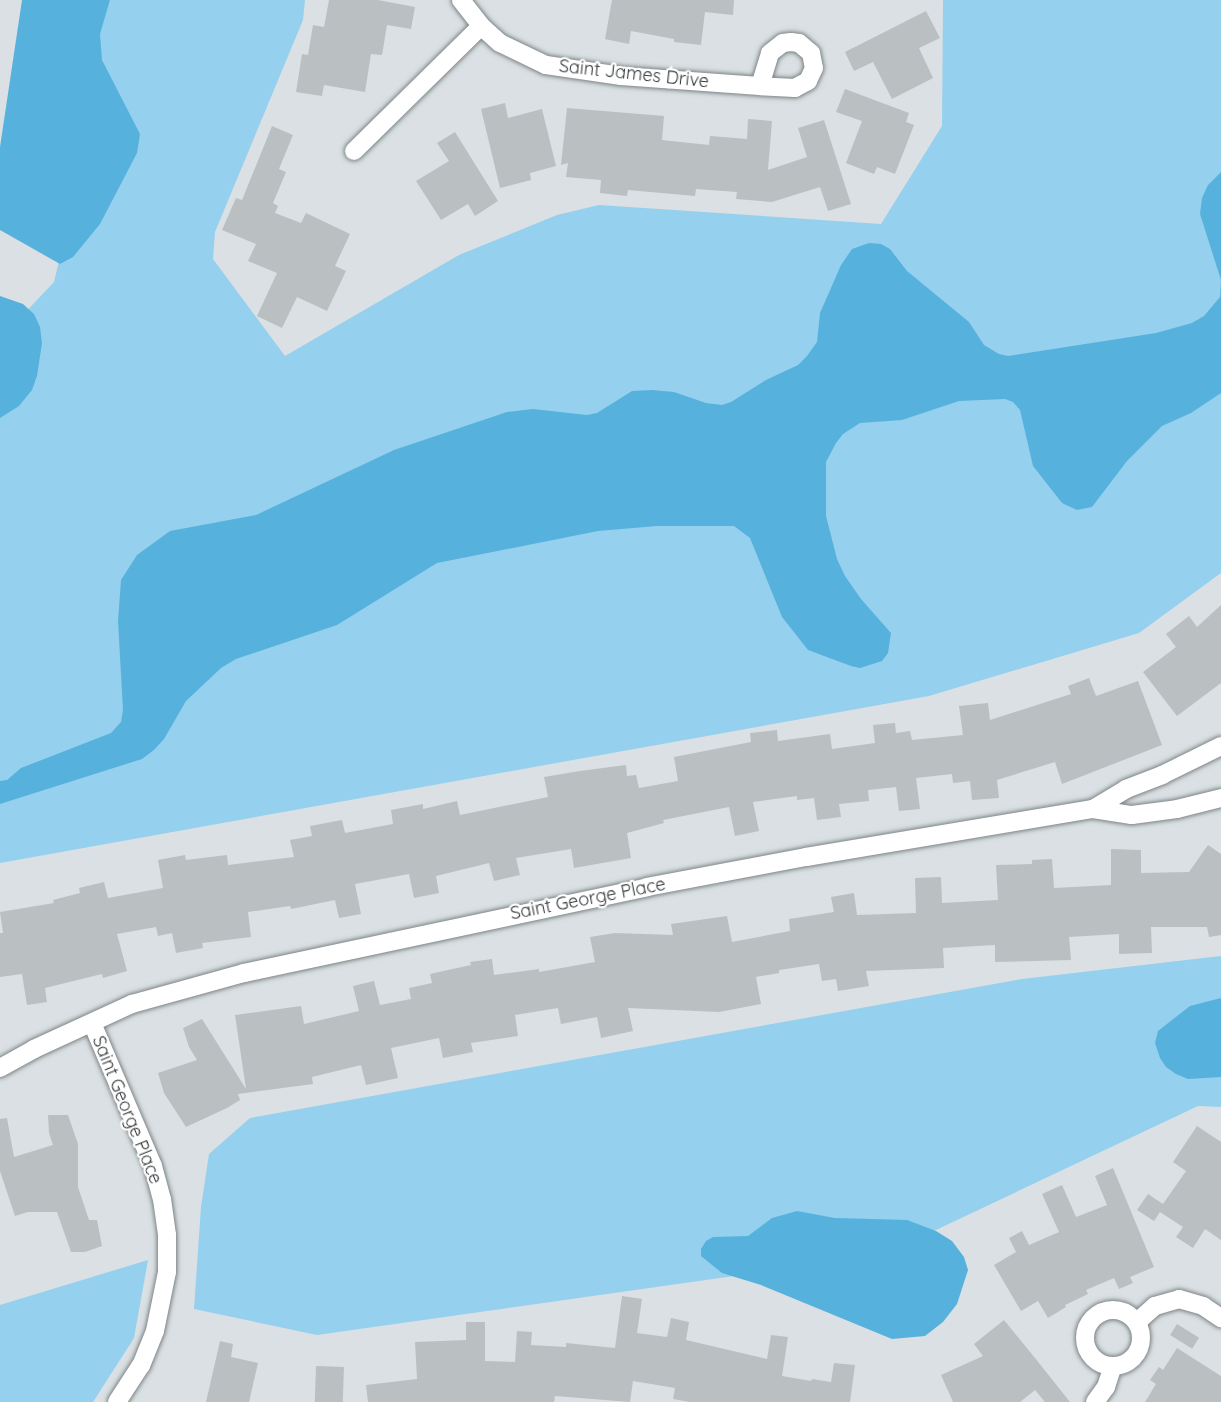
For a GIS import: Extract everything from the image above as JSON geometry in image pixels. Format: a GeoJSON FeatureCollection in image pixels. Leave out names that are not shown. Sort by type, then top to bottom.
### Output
{"type":"FeatureCollection","features":[{"type":"Feature","properties":{"kind":"street","name":"Saint James Drive"},"geometry":{"type":"LineString","coordinates":[[461,0],[482,26],[500,43],[546,65],[621,76],[760,86]]}},
{"type":"Feature","properties":{"kind":"street"},"geometry":{"type":"LineString","coordinates":[[354,150],[482,26]]}},
{"type":"Feature","properties":{"kind":"street","name":"Saint George Place"},"geometry":{"type":"LineString","coordinates":[[1093,809],[1126,789],[1162,775],[1221,746]]}},
{"type":"Feature","properties":{"kind":"street","name":"Saint George Place"},"geometry":{"type":"LineString","coordinates":[[0,1068],[132,1004],[244,973],[535,910],[806,857],[1093,809],[1132,815],[1177,809],[1221,798]]}},
{"type":"Feature","properties":{"kind":"street","name":"Saint George Place"},"geometry":{"type":"LineString","coordinates":[[92,1023],[153,1166],[162,1199],[167,1235],[167,1272],[155,1331],[141,1365],[117,1402]]}},
{"type":"Feature","properties":{"kind":"street"},"geometry":{"type":"LineString","coordinates":[[1137,1322],[1155,1306],[1179,1299],[1203,1306],[1221,1318]]}},
{"type":"Feature","properties":{"kind":"street"},"geometry":{"type":"LineString","coordinates":[[1112,1310],[1130,1315],[1137,1322],[1142,1339],[1140,1348],[1130,1361],[1113,1366],[1095,1360],[1089,1352],[1085,1334],[1088,1324],[1094,1317],[1112,1310]]}},
{"type":"Feature","properties":{"kind":"street"},"geometry":{"type":"LineString","coordinates":[[1095,1402],[1106,1387],[1113,1366]]}},
{"type":"Feature","properties":{"kind":"shaded area"},"geometry":{"type":"Polygon","coordinates":[[[22,0],[110,0],[100,34],[102,60],[140,134],[137,153],[100,224],[73,257],[60,264],[0,230],[0,147],[22,0]]]}},
{"type":"Feature","properties":{"kind":"shaded area"},"geometry":{"type":"Polygon","coordinates":[[[100,0],[305,0],[303,20],[215,232],[213,259],[285,356],[459,255],[557,215],[599,205],[881,224],[942,126],[943,0],[1221,0],[1221,573],[1139,633],[929,696],[0,863],[0,339],[54,282],[93,121],[100,0]]]}},
{"type":"Feature","properties":{"kind":"shaded area"},"geometry":{"type":"Polygon","coordinates":[[[1221,172],[1221,280],[1200,214],[1202,198],[1208,185],[1221,172]]]}},
{"type":"Feature","properties":{"kind":"shaded area"},"geometry":{"type":"Polygon","coordinates":[[[869,243],[881,244],[890,249],[907,271],[969,322],[984,345],[999,354],[1008,356],[1156,333],[1192,323],[1204,316],[1220,297],[1221,280],[1221,393],[1191,413],[1162,426],[1127,461],[1092,507],[1077,510],[1062,503],[1033,466],[1020,410],[1013,402],[1005,399],[959,401],[902,420],[860,423],[843,434],[826,462],[826,516],[837,559],[845,576],[861,599],[891,633],[888,653],[882,661],[860,668],[808,650],[782,617],[750,538],[734,526],[657,526],[598,531],[437,563],[337,625],[236,659],[221,668],[186,701],[164,739],[142,759],[0,804],[0,781],[7,780],[21,768],[111,733],[121,722],[123,710],[118,621],[121,580],[137,555],[170,531],[256,515],[394,450],[507,412],[533,409],[587,415],[597,413],[632,391],[652,390],[674,392],[706,403],[722,405],[731,402],[766,380],[798,365],[807,356],[817,342],[820,313],[841,265],[852,249],[869,243]]]}},
{"type":"Feature","properties":{"kind":"shaded area"},"geometry":{"type":"Polygon","coordinates":[[[0,296],[23,304],[34,314],[40,327],[42,343],[37,376],[32,390],[19,406],[0,418],[0,296]]]}},
{"type":"Feature","properties":{"kind":"shaded area"},"geometry":{"type":"Polygon","coordinates":[[[1221,956],[1221,1107],[1198,1106],[883,1255],[317,1335],[194,1309],[201,1207],[209,1154],[250,1118],[1022,979],[1221,956]]]}},
{"type":"Feature","properties":{"kind":"shaded area"},"geometry":{"type":"Polygon","coordinates":[[[1221,998],[1221,1077],[1188,1079],[1176,1074],[1166,1067],[1160,1058],[1155,1043],[1158,1031],[1190,1006],[1221,998]]]}},
{"type":"Feature","properties":{"kind":"shaded area"},"geometry":{"type":"Polygon","coordinates":[[[797,1211],[835,1218],[907,1220],[936,1231],[952,1241],[964,1257],[968,1270],[957,1304],[943,1322],[925,1336],[892,1339],[761,1285],[722,1273],[701,1256],[701,1249],[706,1241],[713,1237],[748,1236],[772,1218],[797,1211]]]}},
{"type":"Feature","properties":{"kind":"shaded area"},"geometry":{"type":"Polygon","coordinates":[[[148,1260],[134,1338],[93,1402],[0,1402],[0,1305],[148,1260]]]}},
{"type":"Feature","properties":{"kind":"building"},"geometry":{"type":"Polygon","coordinates":[[[329,0],[378,0],[415,7],[411,29],[387,25],[382,55],[371,54],[365,92],[324,85],[322,96],[296,92],[302,54],[308,55],[313,25],[324,27],[329,0]]]}},
{"type":"Feature","properties":{"kind":"building"},"geometry":{"type":"Polygon","coordinates":[[[612,0],[734,0],[733,15],[705,12],[701,45],[674,42],[674,39],[631,31],[629,44],[605,39],[612,0]]]}},
{"type":"Feature","properties":{"kind":"building"},"geometry":{"type":"Polygon","coordinates":[[[926,11],[940,38],[919,48],[933,78],[892,99],[873,62],[854,71],[845,52],[926,11]]]}},
{"type":"Feature","properties":{"kind":"building"},"geometry":{"type":"Polygon","coordinates":[[[845,89],[909,113],[906,122],[914,125],[895,174],[877,167],[874,174],[846,163],[862,121],[836,112],[845,89]]]}},
{"type":"Feature","properties":{"kind":"building"},"geometry":{"type":"Polygon","coordinates":[[[505,103],[508,118],[542,109],[556,166],[530,173],[531,180],[500,188],[481,109],[505,103]]]}},
{"type":"Feature","properties":{"kind":"building"},"geometry":{"type":"Polygon","coordinates":[[[567,108],[664,116],[662,140],[709,145],[710,136],[747,139],[748,119],[772,121],[768,170],[807,157],[798,128],[824,120],[851,204],[828,211],[820,187],[772,202],[736,199],[737,192],[696,189],[695,196],[628,190],[627,196],[600,193],[601,180],[566,177],[568,163],[561,165],[567,108]]]}},
{"type":"Feature","properties":{"kind":"building"},"geometry":{"type":"Polygon","coordinates":[[[272,126],[293,135],[279,169],[286,172],[273,203],[278,206],[275,213],[301,223],[306,213],[350,234],[335,266],[346,271],[327,311],[297,297],[282,328],[257,316],[277,273],[248,261],[256,244],[222,230],[236,198],[242,200],[272,126]]]}},
{"type":"Feature","properties":{"kind":"building"},"geometry":{"type":"Polygon","coordinates":[[[455,132],[498,201],[475,216],[468,204],[441,220],[416,181],[449,161],[437,143],[455,132]]]}},
{"type":"Feature","properties":{"kind":"building"},"geometry":{"type":"Polygon","coordinates":[[[1221,605],[1221,683],[1177,716],[1143,672],[1176,647],[1166,634],[1189,616],[1197,627],[1221,605]]]}},
{"type":"Feature","properties":{"kind":"building"},"geometry":{"type":"Polygon","coordinates":[[[1089,678],[1096,696],[1138,681],[1162,745],[1062,784],[1055,762],[997,780],[999,798],[972,800],[970,781],[953,783],[952,774],[916,778],[920,809],[899,811],[896,787],[868,790],[869,801],[839,804],[841,817],[817,820],[814,798],[797,800],[797,796],[753,802],[759,831],[735,836],[729,807],[663,820],[664,823],[627,833],[631,858],[574,868],[571,849],[516,858],[520,875],[494,881],[489,863],[436,876],[439,893],[414,898],[409,874],[355,884],[361,914],[339,918],[335,900],[291,909],[290,906],[248,912],[251,937],[202,943],[203,948],[176,953],[172,933],[158,936],[156,927],[117,934],[127,971],[103,978],[102,974],[45,988],[47,1002],[27,1005],[22,974],[0,977],[0,933],[3,933],[0,912],[54,903],[53,900],[80,893],[79,888],[104,882],[108,898],[163,888],[158,860],[185,855],[186,860],[227,855],[228,865],[294,857],[290,840],[312,836],[310,826],[342,820],[345,833],[393,824],[391,810],[423,804],[423,809],[457,801],[460,815],[548,797],[544,777],[580,771],[626,765],[627,776],[636,775],[639,788],[678,781],[674,757],[751,742],[750,733],[777,730],[778,741],[830,734],[832,749],[875,743],[873,725],[895,723],[896,733],[910,731],[912,740],[963,735],[959,706],[988,703],[990,720],[1071,694],[1068,686],[1089,678]]]}},
{"type":"Feature","properties":{"kind":"building"},"geometry":{"type":"Polygon","coordinates":[[[1208,845],[1221,854],[1221,935],[1209,937],[1207,927],[1151,927],[1152,953],[1119,954],[1119,934],[1069,937],[1071,960],[995,962],[995,945],[943,948],[944,968],[866,971],[869,986],[838,991],[836,979],[822,981],[819,964],[779,970],[779,973],[756,977],[761,1004],[719,1012],[628,1008],[633,1031],[601,1038],[597,1017],[561,1024],[558,1008],[515,1015],[518,1036],[471,1043],[473,1052],[443,1058],[439,1038],[391,1048],[398,1078],[366,1085],[361,1065],[312,1077],[313,1084],[238,1094],[240,1100],[186,1127],[164,1093],[158,1073],[197,1060],[189,1047],[183,1028],[202,1019],[246,1089],[235,1015],[301,1006],[304,1024],[359,1011],[353,986],[374,981],[380,1005],[411,999],[409,988],[432,983],[430,974],[471,965],[470,962],[492,959],[494,975],[539,969],[539,972],[595,962],[590,937],[615,933],[673,935],[671,924],[727,916],[732,942],[790,931],[789,919],[834,912],[831,897],[854,893],[857,915],[916,913],[915,878],[941,877],[942,903],[998,900],[996,865],[1032,864],[1032,860],[1052,859],[1054,888],[1111,885],[1111,849],[1141,850],[1141,873],[1189,872],[1208,845]]]}},
{"type":"Feature","properties":{"kind":"building"},"geometry":{"type":"Polygon","coordinates":[[[48,1115],[68,1115],[78,1144],[78,1187],[89,1220],[97,1220],[102,1246],[85,1252],[71,1252],[57,1212],[28,1212],[15,1216],[0,1171],[0,1119],[7,1118],[14,1157],[53,1145],[49,1133],[48,1115]]]}},
{"type":"Feature","properties":{"kind":"building"},"geometry":{"type":"Polygon","coordinates":[[[1197,1126],[1221,1142],[1221,1240],[1205,1229],[1193,1248],[1176,1237],[1183,1227],[1160,1212],[1154,1221],[1137,1210],[1148,1194],[1163,1204],[1186,1171],[1173,1162],[1197,1126]]]}},
{"type":"Feature","properties":{"kind":"building"},"geometry":{"type":"Polygon","coordinates":[[[1113,1168],[1154,1267],[1130,1277],[1133,1283],[1119,1289],[1114,1278],[1086,1290],[1088,1294],[1065,1305],[1066,1307],[1048,1318],[1038,1301],[1021,1311],[994,1265],[1016,1252],[1009,1238],[1022,1231],[1029,1245],[1059,1232],[1042,1194],[1062,1185],[1076,1217],[1107,1205],[1095,1176],[1113,1168]]]}},
{"type":"Feature","properties":{"kind":"building"},"geometry":{"type":"Polygon","coordinates":[[[622,1296],[642,1299],[637,1333],[667,1337],[671,1318],[689,1322],[686,1340],[767,1359],[771,1335],[788,1337],[782,1376],[831,1382],[834,1363],[855,1365],[850,1402],[690,1402],[673,1399],[675,1388],[633,1381],[630,1402],[555,1396],[554,1402],[368,1402],[366,1385],[417,1379],[415,1342],[466,1340],[466,1322],[485,1322],[485,1361],[515,1362],[517,1331],[532,1332],[531,1345],[566,1347],[566,1343],[615,1348],[622,1296]]]}},
{"type":"Feature","properties":{"kind":"building"},"geometry":{"type":"Polygon","coordinates":[[[1004,1320],[1070,1402],[1045,1402],[1035,1390],[1020,1402],[953,1402],[941,1375],[983,1356],[974,1344],[1004,1320]]]}},
{"type":"Feature","properties":{"kind":"building"},"geometry":{"type":"Polygon","coordinates":[[[1177,1324],[1199,1338],[1192,1349],[1170,1335],[1177,1324]]]}},
{"type":"Feature","properties":{"kind":"building"},"geometry":{"type":"Polygon","coordinates":[[[220,1341],[233,1344],[231,1357],[258,1363],[249,1402],[206,1402],[220,1341]]]}},
{"type":"Feature","properties":{"kind":"building"},"geometry":{"type":"Polygon","coordinates":[[[1177,1348],[1221,1376],[1221,1402],[1145,1402],[1156,1384],[1150,1380],[1159,1367],[1163,1370],[1177,1348]]]}},
{"type":"Feature","properties":{"kind":"building"},"geometry":{"type":"Polygon","coordinates":[[[316,1366],[344,1367],[343,1402],[315,1402],[316,1366]]]}}]}
